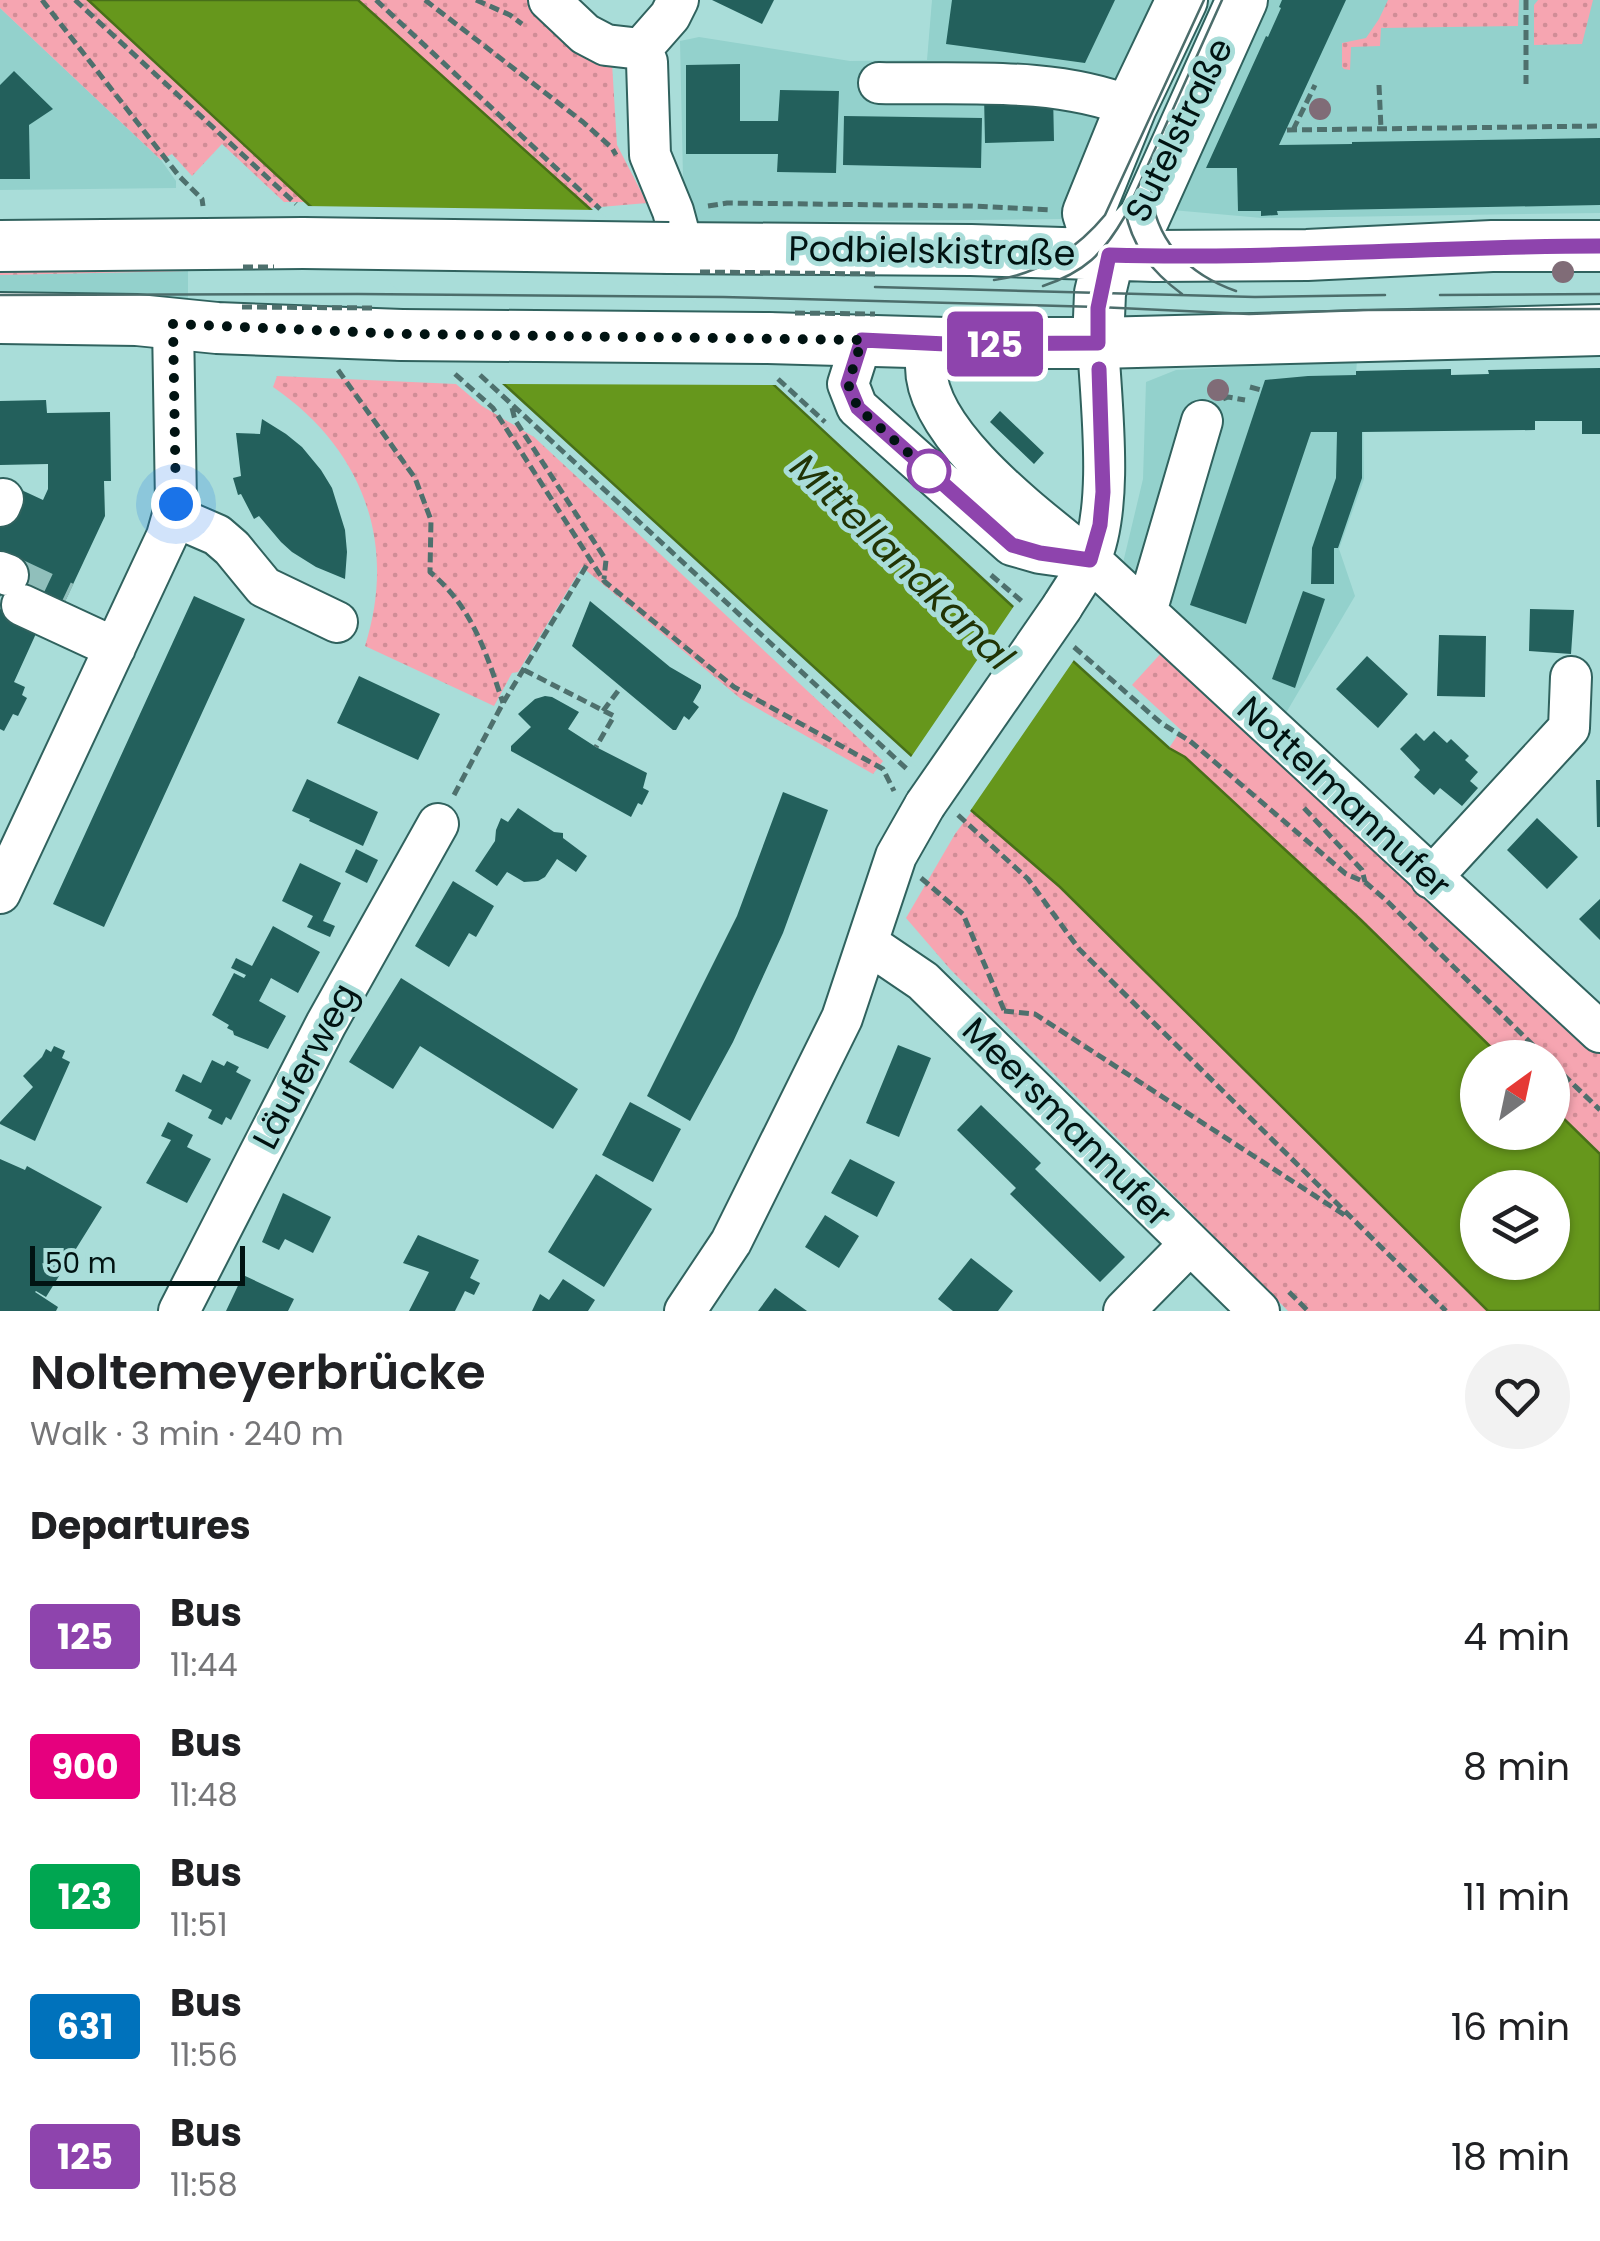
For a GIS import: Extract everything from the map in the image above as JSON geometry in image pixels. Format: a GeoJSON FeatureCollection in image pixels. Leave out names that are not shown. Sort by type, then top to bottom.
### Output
{"type":"FeatureCollection","features":[{"type":"Feature","properties":{"kind":"main road","name":"Sutelstraße"},"geometry":{"type":"LineString","coordinates":[[1109,255],[1088,213],[1131,106],[1182,0]]}},
{"type":"Feature","properties":{"kind":"main road","name":"Sutelstraße"},"geometry":{"type":"LineString","coordinates":[[1098,343],[1098,308],[1109,255],[1144,218],[1242,0]]}},
{"type":"Feature","properties":{"kind":"main road","name":"Podbielskistraße"},"geometry":{"type":"LineString","coordinates":[[0,246],[302,243],[1296,255],[1492,246],[1600,246]]}},
{"type":"Feature","properties":{"kind":"main road"},"geometry":{"type":"LineString","coordinates":[[0,318],[402,334],[946,344],[1600,330]]}},
{"type":"Feature","properties":{"kind":"street"},"geometry":{"type":"LineString","coordinates":[[549,0],[584,34],[606,45],[641,49]]}},
{"type":"Feature","properties":{"kind":"street"},"geometry":{"type":"LineString","coordinates":[[641,49],[670,16],[678,0]]}},
{"type":"Feature","properties":{"kind":"street"},"geometry":{"type":"LineString","coordinates":[[641,49],[647,62],[650,155],[673,211],[676,248]]}},
{"type":"Feature","properties":{"kind":"street"},"geometry":{"type":"LineString","coordinates":[[880,84],[1059,88],[1131,106]]}},
{"type":"Feature","properties":{"kind":"street"},"geometry":{"type":"LineString","coordinates":[[0,894],[167,536],[176,504],[173,324]]}},
{"type":"Feature","properties":{"kind":"street"},"geometry":{"type":"LineString","coordinates":[[862,340],[848,384],[858,408],[1012,545],[1090,560]]}},
{"type":"Feature","properties":{"kind":"street"},"geometry":{"type":"LineString","coordinates":[[685,1311],[731,1242],[842,1018],[896,856],[923,798],[1062,607],[1090,560],[1100,525],[1103,492],[1098,343]]}},
{"type":"Feature","properties":{"kind":"street","name":"Nottelmannufer"},"geometry":{"type":"LineString","coordinates":[[946,344],[926,365],[926,382],[943,420],[965,448],[1600,1032]]}},
{"type":"Feature","properties":{"kind":"street"},"geometry":{"type":"LineString","coordinates":[[1146,612],[1202,422]]}},
{"type":"Feature","properties":{"kind":"street"},"geometry":{"type":"LineString","coordinates":[[173,516],[217,535],[264,587],[337,622]]}},
{"type":"Feature","properties":{"kind":"street"},"geometry":{"type":"LineString","coordinates":[[10,584],[119,638]]}},
{"type":"Feature","properties":{"kind":"street"},"geometry":{"type":"LineString","coordinates":[[65,602],[119,638]]}},
{"type":"Feature","properties":{"kind":"street"},"geometry":{"type":"LineString","coordinates":[[1431,878],[1569,728],[1571,677]]}},
{"type":"Feature","properties":{"kind":"street","name":"Läuferweg"},"geometry":{"type":"LineString","coordinates":[[178,1311],[326,1024],[438,824]]}},
{"type":"Feature","properties":{"kind":"street","name":"Meersmannufer"},"geometry":{"type":"LineString","coordinates":[[867,942],[924,981],[1259,1311]]}},
{"type":"Feature","properties":{"kind":"street"},"geometry":{"type":"LineString","coordinates":[[1124,1311],[1190,1244]]}},
{"type":"Feature","properties":{"kind":"path"},"geometry":{"type":"LineString","coordinates":[[42,0],[178,176],[202,199]]}},
{"type":"Feature","properties":{"kind":"path"},"geometry":{"type":"LineString","coordinates":[[376,0],[611,219]]}},
{"type":"Feature","properties":{"kind":"path"},"geometry":{"type":"LineString","coordinates":[[425,0],[583,122],[612,148],[622,165]]}},
{"type":"Feature","properties":{"kind":"path"},"geometry":{"type":"LineString","coordinates":[[1526,0],[1526,84]]}},
{"type":"Feature","properties":{"kind":"path"},"geometry":{"type":"LineString","coordinates":[[1315,84],[1290,130],[1600,126]]}},
{"type":"Feature","properties":{"kind":"path"},"geometry":{"type":"LineString","coordinates":[[1380,85],[1381,129]]}},
{"type":"Feature","properties":{"kind":"path"},"geometry":{"type":"LineString","coordinates":[[338,369],[415,478],[431,520],[430,572],[449,588],[473,624],[503,703]]}},
{"type":"Feature","properties":{"kind":"path"},"geometry":{"type":"LineString","coordinates":[[466,384],[493,408],[604,580],[734,687],[883,769],[1028,879],[1079,949],[1446,1311]]}},
{"type":"Feature","properties":{"kind":"path"},"geometry":{"type":"LineString","coordinates":[[1250,387],[1261,390]]}},
{"type":"Feature","properties":{"kind":"path"},"geometry":{"type":"LineString","coordinates":[[604,580],[606,560],[515,420],[512,405],[923,798]]}},
{"type":"Feature","properties":{"kind":"path"},"geometry":{"type":"LineString","coordinates":[[438,824],[503,703],[590,560]]}},
{"type":"Feature","properties":{"kind":"path"},"geometry":{"type":"LineString","coordinates":[[524,670],[614,716],[596,747]]}},
{"type":"Feature","properties":{"kind":"path"},"geometry":{"type":"LineString","coordinates":[[603,711],[621,687]]}},
{"type":"Feature","properties":{"kind":"path"},"geometry":{"type":"LineString","coordinates":[[917,874],[963,914],[1004,1012],[1035,1014],[1357,1223]]}},
{"type":"Feature","properties":{"kind":"path"},"geometry":{"type":"LineString","coordinates":[[1365,882],[1528,1040]]}},
{"type":"Feature","properties":{"kind":"path"},"geometry":{"type":"LineString","coordinates":[[1570,1081],[1600,1110]]}},
{"type":"Feature","properties":{"kind":"shaded area"},"geometry":{"type":"Polygon","coordinates":[[[0,0],[88,0],[307,202],[284,202],[222,144],[192,176],[172,154],[161,160],[0,8],[0,0]]]}},
{"type":"Feature","properties":{"kind":"shaded area"},"geometry":{"type":"Polygon","coordinates":[[[358,0],[549,0],[612,63],[617,145],[647,203],[589,208],[358,0]]]}},
{"type":"Feature","properties":{"kind":"shaded area"},"geometry":{"type":"Polygon","coordinates":[[[932,0],[1158,0],[1061,219],[684,223],[680,41],[699,37],[850,61],[927,60],[932,0]]]}},
{"type":"Feature","properties":{"kind":"shaded area"},"geometry":{"type":"Polygon","coordinates":[[[1266,0],[1600,0],[1600,213],[1262,218],[1172,210],[1266,0]]]}},
{"type":"Feature","properties":{"kind":"shaded area"},"geometry":{"type":"Polygon","coordinates":[[[1388,0],[1519,0],[1518,26],[1381,28],[1380,46],[1351,47],[1350,70],[1344,69],[1342,43],[1366,38],[1388,0]]]}},
{"type":"Feature","properties":{"kind":"shaded area"},"geometry":{"type":"Polygon","coordinates":[[[1538,0],[1593,0],[1582,44],[1534,45],[1534,5],[1538,0]]]}},
{"type":"Feature","properties":{"kind":"shaded area"},"geometry":{"type":"Polygon","coordinates":[[[0,8],[161,160],[176,181],[176,188],[0,190],[0,8]]]}},
{"type":"Feature","properties":{"kind":"shaded area"},"geometry":{"type":"Polygon","coordinates":[[[188,256],[188,271],[0,275],[0,260],[188,256]]]}},
{"type":"Feature","properties":{"kind":"shaded area"},"geometry":{"type":"Polygon","coordinates":[[[188,271],[188,299],[0,299],[0,275],[188,271]]]}},
{"type":"Feature","properties":{"kind":"shaded area"},"geometry":{"type":"Polygon","coordinates":[[[1357,360],[1364,479],[1339,549],[1355,596],[1267,745],[1122,567],[1143,479],[1146,382],[1176,370],[1357,360]]]}},
{"type":"Feature","properties":{"kind":"shaded area"},"geometry":{"type":"Polygon","coordinates":[[[277,376],[456,384],[482,406],[534,437],[883,761],[873,774],[741,699],[582,567],[494,706],[365,646],[377,570],[374,534],[365,500],[330,439],[304,411],[273,387],[277,376]]]}},
{"type":"Feature","properties":{"kind":"shaded area"},"geometry":{"type":"Polygon","coordinates":[[[1164,650],[1600,1050],[1600,1154],[1570,1125],[1570,1040],[1484,1040],[1361,920],[1185,758],[1169,748],[1181,730],[1132,685],[1164,650]]]}},
{"type":"Feature","properties":{"kind":"shaded area"},"geometry":{"type":"Polygon","coordinates":[[[972,811],[1060,887],[1488,1311],[1288,1311],[950,969],[906,918],[972,811]]]}},
{"type":"Feature","properties":{"kind":"water","name":"Mittellandkanal"},"geometry":{"type":"Polygon","coordinates":[[[88,0],[358,0],[589,208],[1011,605],[1169,748],[1185,757],[1484,1040],[1460,1040],[1460,1150],[1570,1150],[1570,1125],[1600,1154],[1600,1311],[1488,1311],[1060,887],[471,354],[358,245],[309,205],[88,0]]]}},
{"type":"Feature","properties":{"kind":"pier"},"geometry":{"type":"Polygon","coordinates":[[[304,206],[598,210],[782,385],[496,384],[355,249],[304,206]]]}},
{"type":"Feature","properties":{"kind":"pier"},"geometry":{"type":"Polygon","coordinates":[[[1016,603],[1076,657],[968,814],[909,760],[1016,603]]]}},
{"type":"Feature","properties":{"kind":"building"},"geometry":{"type":"Polygon","coordinates":[[[712,0],[774,0],[762,24],[712,0]]]}},
{"type":"Feature","properties":{"kind":"building"},"geometry":{"type":"Polygon","coordinates":[[[952,0],[1115,0],[1085,63],[946,44],[952,0]]]}},
{"type":"Feature","properties":{"kind":"building"},"geometry":{"type":"Polygon","coordinates":[[[1282,0],[1346,0],[1279,145],[1600,138],[1600,205],[1277,211],[1278,215],[1261,216],[1261,211],[1238,211],[1237,168],[1206,168],[1282,0]]]}},
{"type":"Feature","properties":{"kind":"building"},"geometry":{"type":"Polygon","coordinates":[[[740,64],[740,121],[778,121],[780,90],[839,91],[836,173],[777,172],[778,154],[686,154],[686,65],[740,64]]]}},
{"type":"Feature","properties":{"kind":"building"},"geometry":{"type":"Polygon","coordinates":[[[14,71],[53,109],[29,125],[30,179],[0,179],[0,85],[14,71]]]}},
{"type":"Feature","properties":{"kind":"building"},"geometry":{"type":"Polygon","coordinates":[[[1053,94],[1054,141],[985,143],[984,95],[1053,94]]]}},
{"type":"Feature","properties":{"kind":"building"},"geometry":{"type":"Polygon","coordinates":[[[844,116],[982,118],[981,168],[843,165],[844,116]]]}},
{"type":"Feature","properties":{"kind":"building"},"geometry":{"type":"Polygon","coordinates":[[[1600,368],[1600,434],[1582,434],[1582,421],[1535,421],[1535,430],[1362,432],[1362,478],[1338,548],[1334,548],[1334,584],[1311,584],[1312,548],[1336,478],[1337,432],[1311,432],[1246,624],[1190,605],[1265,380],[1356,375],[1356,371],[1451,369],[1451,375],[1489,374],[1488,370],[1600,368]]]}},
{"type":"Feature","properties":{"kind":"building"},"geometry":{"type":"Polygon","coordinates":[[[46,400],[47,413],[110,412],[111,481],[104,481],[105,516],[61,610],[6,585],[0,597],[0,480],[43,500],[48,489],[48,464],[0,465],[0,401],[46,400]]]}},
{"type":"Feature","properties":{"kind":"building"},"geometry":{"type":"Polygon","coordinates":[[[1000,411],[1044,453],[1034,464],[990,422],[1000,411]]]}},
{"type":"Feature","properties":{"kind":"building"},"geometry":{"type":"Polygon","coordinates":[[[262,419],[302,447],[332,488],[345,530],[345,579],[292,552],[259,516],[254,519],[241,494],[238,495],[233,478],[241,476],[236,433],[260,434],[262,419]]]}},
{"type":"Feature","properties":{"kind":"building"},"geometry":{"type":"Polygon","coordinates":[[[1303,591],[1325,599],[1295,688],[1272,679],[1303,591]]]}},
{"type":"Feature","properties":{"kind":"building"},"geometry":{"type":"Polygon","coordinates":[[[194,596],[245,619],[104,927],[53,904],[194,596]]]}},
{"type":"Feature","properties":{"kind":"building"},"geometry":{"type":"Polygon","coordinates":[[[590,601],[670,667],[701,685],[693,702],[699,707],[689,720],[684,716],[676,730],[572,646],[590,601]]]}},
{"type":"Feature","properties":{"kind":"building"},"geometry":{"type":"Polygon","coordinates":[[[0,609],[39,627],[14,682],[25,687],[22,695],[27,698],[4,731],[0,729],[0,609]]]}},
{"type":"Feature","properties":{"kind":"building"},"geometry":{"type":"Polygon","coordinates":[[[1530,609],[1574,610],[1571,654],[1529,651],[1530,609]]]}},
{"type":"Feature","properties":{"kind":"building"},"geometry":{"type":"Polygon","coordinates":[[[1439,635],[1486,636],[1485,697],[1437,696],[1439,635]]]}},
{"type":"Feature","properties":{"kind":"building"},"geometry":{"type":"Polygon","coordinates":[[[1367,656],[1408,694],[1378,728],[1336,689],[1367,656]]]}},
{"type":"Feature","properties":{"kind":"building"},"geometry":{"type":"Polygon","coordinates":[[[359,676],[440,714],[418,760],[337,723],[359,676]]]}},
{"type":"Feature","properties":{"kind":"building"},"geometry":{"type":"Polygon","coordinates":[[[545,696],[579,712],[568,729],[647,773],[643,788],[649,791],[631,817],[511,751],[511,746],[531,727],[518,714],[535,699],[545,696]]]}},
{"type":"Feature","properties":{"kind":"building"},"geometry":{"type":"Polygon","coordinates":[[[1434,731],[1447,743],[1451,739],[1469,756],[1465,760],[1478,772],[1470,781],[1478,788],[1462,806],[1440,788],[1434,795],[1414,777],[1420,770],[1400,749],[1416,733],[1424,741],[1434,731]]]}},
{"type":"Feature","properties":{"kind":"building"},"geometry":{"type":"Polygon","coordinates":[[[307,779],[378,812],[363,846],[292,811],[307,779]]]}},
{"type":"Feature","properties":{"kind":"building"},"geometry":{"type":"Polygon","coordinates":[[[1596,780],[1600,780],[1600,827],[1597,827],[1596,780]]]}},
{"type":"Feature","properties":{"kind":"building"},"geometry":{"type":"Polygon","coordinates":[[[783,792],[828,810],[783,933],[733,1042],[690,1121],[647,1096],[737,916],[783,792]]]}},
{"type":"Feature","properties":{"kind":"building"},"geometry":{"type":"Polygon","coordinates":[[[518,808],[554,832],[563,833],[563,838],[587,856],[576,872],[557,859],[538,881],[524,882],[507,872],[497,886],[475,871],[495,841],[501,818],[508,822],[518,808]]]}},
{"type":"Feature","properties":{"kind":"building"},"geometry":{"type":"Polygon","coordinates":[[[1537,818],[1578,857],[1547,889],[1507,850],[1537,818]]]}},
{"type":"Feature","properties":{"kind":"building"},"geometry":{"type":"Polygon","coordinates":[[[356,849],[378,860],[367,883],[345,872],[356,849]]]}},
{"type":"Feature","properties":{"kind":"building"},"geometry":{"type":"Polygon","coordinates":[[[300,863],[341,883],[323,921],[335,926],[330,937],[307,927],[313,916],[282,901],[300,863]]]}},
{"type":"Feature","properties":{"kind":"building"},"geometry":{"type":"Polygon","coordinates":[[[453,881],[494,906],[476,937],[469,933],[449,967],[415,946],[453,881]]]}},
{"type":"Feature","properties":{"kind":"building"},"geometry":{"type":"Polygon","coordinates":[[[1600,899],[1600,940],[1579,919],[1600,899]]]}},
{"type":"Feature","properties":{"kind":"building"},"geometry":{"type":"Polygon","coordinates":[[[273,926],[320,952],[298,993],[271,978],[259,1001],[286,1016],[268,1049],[234,1035],[227,1028],[229,1025],[212,1015],[234,973],[244,978],[246,975],[231,968],[236,958],[252,966],[273,926]]]}},
{"type":"Feature","properties":{"kind":"building"},"geometry":{"type":"Polygon","coordinates":[[[401,978],[578,1089],[553,1129],[420,1046],[393,1089],[349,1062],[401,978]]]}},
{"type":"Feature","properties":{"kind":"building"},"geometry":{"type":"Polygon","coordinates":[[[898,1045],[931,1058],[899,1137],[866,1123],[898,1045]]]}},
{"type":"Feature","properties":{"kind":"building"},"geometry":{"type":"Polygon","coordinates":[[[54,1046],[65,1051],[62,1058],[70,1062],[35,1141],[0,1122],[33,1087],[23,1076],[46,1049],[51,1052],[54,1046]]]}},
{"type":"Feature","properties":{"kind":"building"},"geometry":{"type":"Polygon","coordinates":[[[212,1060],[239,1067],[236,1072],[251,1080],[231,1120],[226,1117],[222,1125],[208,1118],[212,1110],[175,1091],[183,1074],[201,1083],[212,1060]]]}},
{"type":"Feature","properties":{"kind":"building"},"geometry":{"type":"Polygon","coordinates":[[[630,1102],[681,1129],[653,1182],[602,1155],[630,1102]]]}},
{"type":"Feature","properties":{"kind":"building"},"geometry":{"type":"Polygon","coordinates":[[[981,1105],[1041,1163],[1035,1169],[1125,1257],[1100,1282],[1010,1194],[1016,1188],[957,1130],[981,1105]]]}},
{"type":"Feature","properties":{"kind":"building"},"geometry":{"type":"Polygon","coordinates":[[[168,1122],[193,1135],[187,1147],[211,1159],[187,1203],[146,1183],[171,1140],[161,1136],[168,1122]]]}},
{"type":"Feature","properties":{"kind":"building"},"geometry":{"type":"Polygon","coordinates":[[[0,1159],[25,1170],[27,1166],[102,1207],[46,1297],[35,1292],[58,1307],[56,1311],[0,1311],[0,1159]]]}},
{"type":"Feature","properties":{"kind":"building"},"geometry":{"type":"Polygon","coordinates":[[[850,1159],[895,1182],[877,1217],[831,1193],[850,1159]]]}},
{"type":"Feature","properties":{"kind":"building"},"geometry":{"type":"Polygon","coordinates":[[[596,1174],[652,1209],[604,1287],[548,1252],[596,1174]]]}},
{"type":"Feature","properties":{"kind":"building"},"geometry":{"type":"Polygon","coordinates":[[[283,1193],[331,1217],[313,1253],[285,1239],[279,1250],[262,1242],[283,1193]]]}},
{"type":"Feature","properties":{"kind":"building"},"geometry":{"type":"Polygon","coordinates":[[[825,1215],[859,1236],[839,1268],[805,1247],[825,1215]]]}},
{"type":"Feature","properties":{"kind":"building"},"geometry":{"type":"Polygon","coordinates":[[[418,1235],[479,1260],[470,1278],[480,1283],[474,1295],[465,1291],[455,1311],[409,1311],[429,1272],[403,1263],[418,1235]]]}},
{"type":"Feature","properties":{"kind":"building"},"geometry":{"type":"Polygon","coordinates":[[[971,1258],[1013,1291],[998,1311],[953,1311],[938,1299],[971,1258]]]}},
{"type":"Feature","properties":{"kind":"building"},"geometry":{"type":"Polygon","coordinates":[[[243,1275],[294,1299],[288,1311],[226,1311],[243,1275]]]}},
{"type":"Feature","properties":{"kind":"building"},"geometry":{"type":"Polygon","coordinates":[[[563,1279],[595,1300],[588,1311],[532,1311],[540,1294],[549,1300],[563,1279]]]}},
{"type":"Feature","properties":{"kind":"building"},"geometry":{"type":"Polygon","coordinates":[[[775,1288],[807,1311],[758,1311],[775,1288]]]}},
{"type":"Feature","properties":{"kind":"tunnel"},"geometry":{"type":"LineString","coordinates":[[8,575],[65,602]]}},
{"type":"Feature","properties":{"kind":"tram line"},"geometry":{"type":"LineString","coordinates":[[994,280],[1026,273],[1055,258],[1082,239],[1105,215],[1204,0]]}},
{"type":"Feature","properties":{"kind":"tram line"},"geometry":{"type":"LineString","coordinates":[[1043,286],[1082,268],[1117,229],[1222,0]]}},
{"type":"Feature","properties":{"kind":"tram line"},"geometry":{"type":"LineString","coordinates":[[1152,166],[1154,209],[1170,244],[1198,272],[1236,291]]}},
{"type":"Feature","properties":{"kind":"tram line"},"geometry":{"type":"LineString","coordinates":[[1125,210],[1145,258],[1182,294]]}},
{"type":"Feature","properties":{"kind":"tram line"},"geometry":{"type":"LineString","coordinates":[[875,287],[1255,297],[1385,295]]}},
{"type":"Feature","properties":{"kind":"tram line"},"geometry":{"type":"LineString","coordinates":[[1440,295],[1600,294]]}},
{"type":"Feature","properties":{"kind":"tram line"},"geometry":{"type":"LineString","coordinates":[[0,295],[723,297],[1249,314],[1600,309]]}},
{"type":"Feature","properties":{"kind":"bus line","name":"125"},"geometry":{"type":"LineString","coordinates":[[1099,369],[1103,492],[1100,525],[1090,560],[1012,545],[858,408],[848,384],[862,340],[1098,343],[1100,292],[1109,255],[1307,255],[1492,246],[1600,246]]}},
{"type":"Feature","properties":{"kind":"route"},"geometry":{"type":"LineString","coordinates":[[176,504],[173,324],[402,334],[862,340],[848,384],[858,408],[929,471]]}}]}
